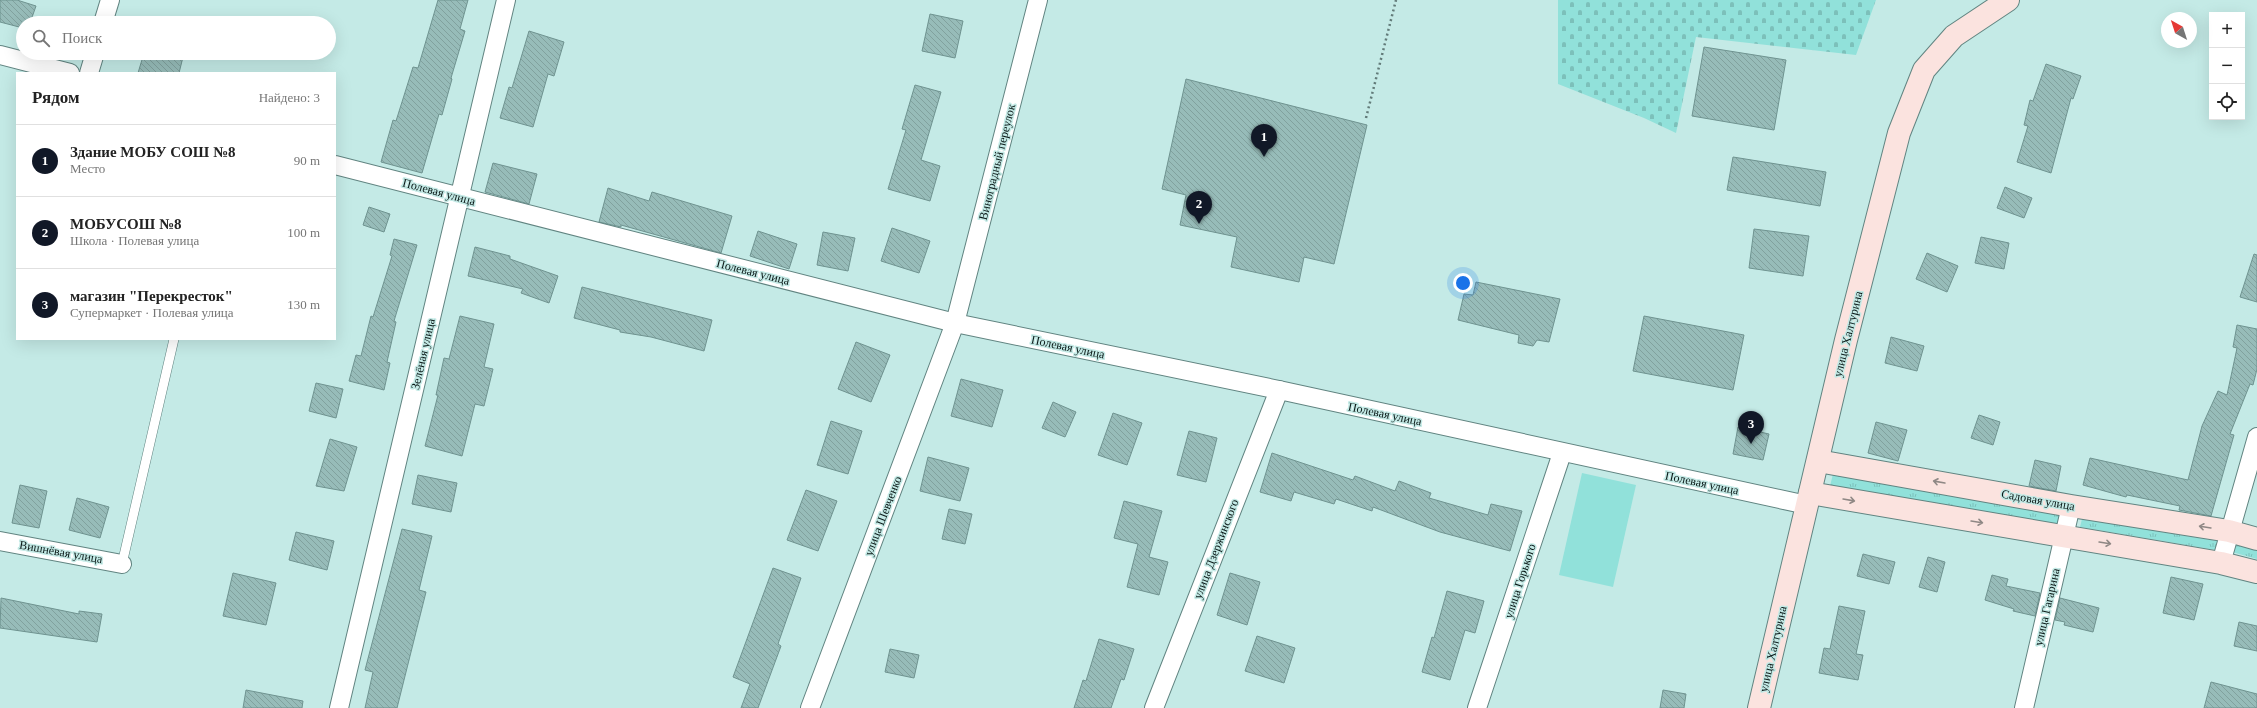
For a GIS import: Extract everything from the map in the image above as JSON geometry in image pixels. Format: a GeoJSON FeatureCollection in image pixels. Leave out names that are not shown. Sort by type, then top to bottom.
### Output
{"type":"FeatureCollection","features":[{"type":"Feature","properties":{"kind":"street"},"geometry":{"type":"LineString","coordinates":[[105,16],[110,0]]}},
{"type":"Feature","properties":{"kind":"street","name":"Зелёная улица"},"geometry":{"type":"LineString","coordinates":[[339,708],[506,0]]}},
{"type":"Feature","properties":{"kind":"street","name":"Виноградный переулок"},"geometry":{"type":"LineString","coordinates":[[956,323],[1038,0]]}},
{"type":"Feature","properties":{"kind":"street","name":"улица Халтурина"},"geometry":{"type":"LineString","coordinates":[[1759,708],[1846,340],[1899,133],[1924,70],[1954,36],[2008,0]]}},
{"type":"Feature","properties":{"kind":"street"},"geometry":{"type":"LineString","coordinates":[[0,55],[16,59]]}},
{"type":"Feature","properties":{"kind":"street"},"geometry":{"type":"LineString","coordinates":[[19,60],[66,72]]}},
{"type":"Feature","properties":{"kind":"street"},"geometry":{"type":"LineString","coordinates":[[89,72],[93,60]]}},
{"type":"Feature","properties":{"kind":"street","name":"Полевая улица"},"geometry":{"type":"LineString","coordinates":[[336,165],[956,323],[1279,390],[1562,453],[1809,499]]}},
{"type":"Feature","properties":{"kind":"street","name":"улица Шевченко"},"geometry":{"type":"LineString","coordinates":[[810,708],[956,323]]}},
{"type":"Feature","properties":{"kind":"street","name":"улица Дзержинского"},"geometry":{"type":"LineString","coordinates":[[1154,708],[1279,390]]}},
{"type":"Feature","properties":{"kind":"street"},"geometry":{"type":"LineString","coordinates":[[2222,563],[2229,531],[2257,437]]}},
{"type":"Feature","properties":{"kind":"street","name":"улица Горького"},"geometry":{"type":"LineString","coordinates":[[1477,708],[1562,453]]}},
{"type":"Feature","properties":{"kind":"street","name":"Садовая улица"},"geometry":{"type":"LineString","coordinates":[[1818,461],[2071,506],[2229,531],[2257,539]]}},
{"type":"Feature","properties":{"kind":"street"},"geometry":{"type":"LineString","coordinates":[[1809,499],[2064,536],[2222,563],[2257,572]]}},
{"type":"Feature","properties":{"kind":"street","name":"улица Гагарина"},"geometry":{"type":"LineString","coordinates":[[2024,708],[2071,506]]}},
{"type":"Feature","properties":{"kind":"street","name":"Вишнёвая улица"},"geometry":{"type":"LineString","coordinates":[[0,541],[122,564]]}},
{"type":"Feature","properties":{"kind":"lane"},"geometry":{"type":"LineString","coordinates":[[122,564],[174,340]]}},
{"type":"Feature","properties":{"kind":"path"},"geometry":{"type":"LineString","coordinates":[[1366,118],[1396,0]]}},
{"type":"Feature","properties":{"kind":"green space"},"geometry":{"type":"Polygon","coordinates":[[[1558,0],[1876,0],[1856,55],[1696,37],[1676,133],[1644,118],[1558,84],[1558,0]]]}},
{"type":"Feature","properties":{"kind":"green space"},"geometry":{"type":"Polygon","coordinates":[[[1582,473],[1636,485],[1613,587],[1559,575],[1582,473]]]}},
{"type":"Feature","properties":{"kind":"green space"},"geometry":{"type":"Polygon","coordinates":[[[1833,474],[2060,514],[2058,525],[1830,486],[1833,474]]]}},
{"type":"Feature","properties":{"kind":"green space"},"geometry":{"type":"Polygon","coordinates":[[[2082,519],[2217,541],[2216,550],[2080,527],[2082,519]]]}},
{"type":"Feature","properties":{"kind":"green space"},"geometry":{"type":"Polygon","coordinates":[[[2234,544],[2257,550],[2257,559],[2232,552],[2234,544]]]}},
{"type":"Feature","properties":{"kind":"building"},"geometry":{"type":"Polygon","coordinates":[[[0,0],[17,0],[36,6],[32,16],[16,16],[16,26],[0,22],[0,0]]]}},
{"type":"Feature","properties":{"kind":"building"},"geometry":{"type":"Polygon","coordinates":[[[438,0],[468,0],[460,29],[465,31],[442,115],[439,114],[422,173],[381,162],[393,120],[396,121],[413,67],[418,68],[438,0]]]}},
{"type":"Feature","properties":{"kind":"building"},"geometry":{"type":"Polygon","coordinates":[[[930,14],[963,21],[955,58],[922,51],[930,14]]]}},
{"type":"Feature","properties":{"kind":"building"},"geometry":{"type":"Polygon","coordinates":[[[529,31],[564,42],[554,76],[548,74],[533,127],[500,118],[509,87],[512,88],[529,31]]]}},
{"type":"Feature","properties":{"kind":"building"},"geometry":{"type":"Polygon","coordinates":[[[1704,47],[1786,60],[1774,130],[1692,116],[1704,47]]]}},
{"type":"Feature","properties":{"kind":"building"},"geometry":{"type":"Polygon","coordinates":[[[142,60],[182,60],[179,72],[138,72],[142,60]]]}},
{"type":"Feature","properties":{"kind":"building"},"geometry":{"type":"Polygon","coordinates":[[[2046,64],[2081,76],[2073,99],[2071,98],[2051,173],[2017,162],[2028,126],[2024,125],[2030,100],[2033,101],[2046,64]]]}},
{"type":"Feature","properties":{"kind":"building"},"geometry":{"type":"Polygon","coordinates":[[[1186,79],[1367,125],[1334,264],[1304,257],[1299,282],[1231,267],[1237,237],[1180,225],[1186,195],[1162,189],[1186,79]]]}},
{"type":"Feature","properties":{"kind":"building"},"geometry":{"type":"Polygon","coordinates":[[[915,85],[941,92],[921,160],[940,166],[930,201],[888,189],[906,130],[902,129],[915,85]]]}},
{"type":"Feature","properties":{"kind":"building"},"geometry":{"type":"Polygon","coordinates":[[[1733,157],[1826,172],[1820,206],[1727,190],[1733,157]]]}},
{"type":"Feature","properties":{"kind":"building"},"geometry":{"type":"Polygon","coordinates":[[[493,163],[537,174],[529,204],[485,192],[493,163]]]}},
{"type":"Feature","properties":{"kind":"building"},"geometry":{"type":"Polygon","coordinates":[[[2005,187],[2032,198],[2024,218],[1997,208],[2005,187]]]}},
{"type":"Feature","properties":{"kind":"building"},"geometry":{"type":"Polygon","coordinates":[[[608,188],[649,201],[652,192],[732,216],[721,253],[621,225],[621,227],[599,222],[608,188]]]}},
{"type":"Feature","properties":{"kind":"building"},"geometry":{"type":"Polygon","coordinates":[[[369,207],[390,214],[384,232],[363,225],[369,207]]]}},
{"type":"Feature","properties":{"kind":"building"},"geometry":{"type":"Polygon","coordinates":[[[892,228],[930,241],[919,273],[881,261],[892,228]]]}},
{"type":"Feature","properties":{"kind":"building"},"geometry":{"type":"Polygon","coordinates":[[[1754,229],[1809,236],[1803,276],[1749,268],[1754,229]]]}},
{"type":"Feature","properties":{"kind":"building"},"geometry":{"type":"Polygon","coordinates":[[[758,231],[797,244],[789,269],[750,256],[758,231]]]}},
{"type":"Feature","properties":{"kind":"building"},"geometry":{"type":"Polygon","coordinates":[[[823,232],[855,238],[848,271],[817,265],[823,232]]]}},
{"type":"Feature","properties":{"kind":"building"},"geometry":{"type":"Polygon","coordinates":[[[1981,237],[2009,243],[2004,269],[1975,263],[1981,237]]]}},
{"type":"Feature","properties":{"kind":"building"},"geometry":{"type":"Polygon","coordinates":[[[394,239],[417,245],[394,321],[396,322],[387,362],[390,363],[384,390],[349,381],[356,355],[361,356],[371,316],[373,317],[392,256],[390,255],[394,239]]]}},
{"type":"Feature","properties":{"kind":"building"},"geometry":{"type":"Polygon","coordinates":[[[475,247],[510,256],[510,259],[558,276],[549,303],[521,293],[523,289],[468,276],[475,247]]]}},
{"type":"Feature","properties":{"kind":"building"},"geometry":{"type":"Polygon","coordinates":[[[1927,253],[1958,266],[1947,292],[1916,279],[1927,253]]]}},
{"type":"Feature","properties":{"kind":"building"},"geometry":{"type":"Polygon","coordinates":[[[2254,254],[2257,255],[2257,302],[2240,297],[2254,254]]]}},
{"type":"Feature","properties":{"kind":"building"},"geometry":{"type":"Polygon","coordinates":[[[1476,282],[1560,299],[1549,342],[1537,340],[1533,346],[1518,343],[1519,335],[1458,320],[1464,294],[1473,295],[1476,282]]]}},
{"type":"Feature","properties":{"kind":"building"},"geometry":{"type":"Polygon","coordinates":[[[582,287],[712,320],[704,351],[651,337],[620,332],[620,330],[574,318],[582,287]]]}},
{"type":"Feature","properties":{"kind":"building"},"geometry":{"type":"Polygon","coordinates":[[[460,316],[494,324],[484,367],[493,369],[484,406],[475,404],[462,456],[425,446],[438,395],[436,395],[444,358],[449,359],[460,316]]]}},
{"type":"Feature","properties":{"kind":"building"},"geometry":{"type":"Polygon","coordinates":[[[1644,316],[1744,335],[1733,390],[1633,371],[1644,316]]]}},
{"type":"Feature","properties":{"kind":"building"},"geometry":{"type":"Polygon","coordinates":[[[2237,325],[2257,329],[2257,369],[2253,385],[2250,384],[2230,434],[2234,435],[2211,516],[2179,510],[2180,506],[2127,495],[2126,497],[2083,485],[2090,458],[2188,480],[2202,426],[2218,391],[2227,395],[2237,348],[2233,347],[2237,325]]]}},
{"type":"Feature","properties":{"kind":"building"},"geometry":{"type":"Polygon","coordinates":[[[1891,337],[1924,346],[1917,371],[1885,363],[1891,337]]]}},
{"type":"Feature","properties":{"kind":"building"},"geometry":{"type":"Polygon","coordinates":[[[856,342],[890,355],[871,402],[838,389],[856,342]]]}},
{"type":"Feature","properties":{"kind":"building"},"geometry":{"type":"Polygon","coordinates":[[[961,379],[1003,390],[992,427],[951,416],[961,379]]]}},
{"type":"Feature","properties":{"kind":"building"},"geometry":{"type":"Polygon","coordinates":[[[316,383],[343,389],[336,418],[309,411],[316,383]]]}},
{"type":"Feature","properties":{"kind":"building"},"geometry":{"type":"Polygon","coordinates":[[[1053,402],[1076,412],[1065,437],[1042,428],[1053,402]]]}},
{"type":"Feature","properties":{"kind":"building"},"geometry":{"type":"Polygon","coordinates":[[[1113,413],[1142,423],[1127,465],[1098,455],[1113,413]]]}},
{"type":"Feature","properties":{"kind":"building"},"geometry":{"type":"Polygon","coordinates":[[[1979,415],[2000,422],[1993,445],[1971,438],[1979,415]]]}},
{"type":"Feature","properties":{"kind":"building"},"geometry":{"type":"Polygon","coordinates":[[[831,421],[862,431],[848,474],[817,465],[831,421]]]}},
{"type":"Feature","properties":{"kind":"building"},"geometry":{"type":"Polygon","coordinates":[[[1876,422],[1907,430],[1898,461],[1868,453],[1876,422]]]}},
{"type":"Feature","properties":{"kind":"building"},"geometry":{"type":"Polygon","coordinates":[[[1738,427],[1769,434],[1763,460],[1733,454],[1738,427]]]}},
{"type":"Feature","properties":{"kind":"building"},"geometry":{"type":"Polygon","coordinates":[[[1189,431],[1217,438],[1206,482],[1177,475],[1189,431]]]}},
{"type":"Feature","properties":{"kind":"building"},"geometry":{"type":"Polygon","coordinates":[[[330,439],[357,447],[344,491],[316,486],[330,439]]]}},
{"type":"Feature","properties":{"kind":"building"},"geometry":{"type":"Polygon","coordinates":[[[1272,453],[1353,480],[1355,476],[1395,491],[1399,481],[1431,493],[1429,498],[1488,515],[1491,504],[1522,511],[1510,551],[1440,532],[1373,507],[1372,511],[1336,499],[1334,504],[1294,492],[1291,501],[1260,492],[1272,453]]]}},
{"type":"Feature","properties":{"kind":"building"},"geometry":{"type":"Polygon","coordinates":[[[928,457],[969,468],[960,501],[920,491],[928,457]]]}},
{"type":"Feature","properties":{"kind":"building"},"geometry":{"type":"Polygon","coordinates":[[[2035,460],[2061,466],[2056,491],[2029,486],[2035,460]]]}},
{"type":"Feature","properties":{"kind":"building"},"geometry":{"type":"Polygon","coordinates":[[[418,475],[457,483],[451,512],[412,504],[418,475]]]}},
{"type":"Feature","properties":{"kind":"building"},"geometry":{"type":"Polygon","coordinates":[[[20,485],[47,491],[39,528],[12,523],[20,485]]]}},
{"type":"Feature","properties":{"kind":"building"},"geometry":{"type":"Polygon","coordinates":[[[806,490],[837,501],[818,551],[787,540],[806,490]]]}},
{"type":"Feature","properties":{"kind":"building"},"geometry":{"type":"Polygon","coordinates":[[[77,498],[109,507],[100,538],[69,530],[77,498]]]}},
{"type":"Feature","properties":{"kind":"building"},"geometry":{"type":"Polygon","coordinates":[[[1124,501],[1162,511],[1149,557],[1168,562],[1159,595],[1127,587],[1138,544],[1114,538],[1124,501]]]}},
{"type":"Feature","properties":{"kind":"building"},"geometry":{"type":"Polygon","coordinates":[[[949,509],[972,514],[965,544],[942,539],[949,509]]]}},
{"type":"Feature","properties":{"kind":"building"},"geometry":{"type":"Polygon","coordinates":[[[402,529],[432,536],[419,590],[426,592],[397,708],[365,708],[373,672],[365,670],[402,529]]]}},
{"type":"Feature","properties":{"kind":"building"},"geometry":{"type":"Polygon","coordinates":[[[296,532],[334,541],[327,570],[289,560],[296,532]]]}},
{"type":"Feature","properties":{"kind":"building"},"geometry":{"type":"Polygon","coordinates":[[[1863,554],[1895,562],[1889,584],[1857,576],[1863,554]]]}},
{"type":"Feature","properties":{"kind":"building"},"geometry":{"type":"Polygon","coordinates":[[[1928,557],[1945,562],[1937,592],[1919,587],[1928,557]]]}},
{"type":"Feature","properties":{"kind":"building"},"geometry":{"type":"Polygon","coordinates":[[[773,568],[801,578],[778,644],[781,646],[758,708],[741,708],[750,684],[733,677],[773,568]]]}},
{"type":"Feature","properties":{"kind":"building"},"geometry":{"type":"Polygon","coordinates":[[[233,573],[276,583],[266,625],[223,616],[233,573]]]}},
{"type":"Feature","properties":{"kind":"building"},"geometry":{"type":"Polygon","coordinates":[[[1230,573],[1260,582],[1247,625],[1217,615],[1230,573]]]}},
{"type":"Feature","properties":{"kind":"building"},"geometry":{"type":"Polygon","coordinates":[[[1992,575],[2008,579],[2006,586],[2040,593],[2035,616],[2013,611],[2014,609],[1985,600],[1992,575]]]}},
{"type":"Feature","properties":{"kind":"building"},"geometry":{"type":"Polygon","coordinates":[[[2171,577],[2203,584],[2194,620],[2163,613],[2171,577]]]}},
{"type":"Feature","properties":{"kind":"building"},"geometry":{"type":"Polygon","coordinates":[[[1447,591],[1484,601],[1475,633],[1465,630],[1450,680],[1422,672],[1432,637],[1434,638],[1447,591]]]}},
{"type":"Feature","properties":{"kind":"building"},"geometry":{"type":"Polygon","coordinates":[[[1,598],[79,614],[79,611],[102,614],[97,642],[0,628],[1,598]]]}},
{"type":"Feature","properties":{"kind":"building"},"geometry":{"type":"Polygon","coordinates":[[[2060,598],[2099,608],[2093,632],[2064,625],[2065,622],[2055,620],[2060,598]]]}},
{"type":"Feature","properties":{"kind":"building"},"geometry":{"type":"Polygon","coordinates":[[[1839,606],[1865,611],[1856,654],[1863,655],[1858,680],[1819,673],[1824,648],[1830,649],[1839,606]]]}},
{"type":"Feature","properties":{"kind":"building"},"geometry":{"type":"Polygon","coordinates":[[[2239,622],[2257,626],[2257,651],[2234,646],[2239,622]]]}},
{"type":"Feature","properties":{"kind":"building"},"geometry":{"type":"Polygon","coordinates":[[[1257,636],[1295,648],[1284,683],[1245,671],[1257,636]]]}},
{"type":"Feature","properties":{"kind":"building"},"geometry":{"type":"Polygon","coordinates":[[[1099,639],[1134,649],[1124,680],[1121,679],[1111,708],[1074,708],[1083,680],[1086,681],[1099,639]]]}},
{"type":"Feature","properties":{"kind":"building"},"geometry":{"type":"Polygon","coordinates":[[[890,649],[919,655],[914,678],[885,672],[890,649]]]}},
{"type":"Feature","properties":{"kind":"building"},"geometry":{"type":"Polygon","coordinates":[[[2211,682],[2257,694],[2257,708],[2204,708],[2211,682]]]}},
{"type":"Feature","properties":{"kind":"building"},"geometry":{"type":"Polygon","coordinates":[[[246,690],[303,701],[302,708],[243,708],[246,690]]]}},
{"type":"Feature","properties":{"kind":"building"},"geometry":{"type":"Polygon","coordinates":[[[1663,690],[1686,694],[1684,708],[1660,708],[1663,690]]]}},
{"type":"Feature","properties":{"kind":"place","name":"Здание МОБУ СОШ №8"},"geometry":{"type":"Point","coordinates":[1264,157]}},
{"type":"Feature","properties":{"kind":"place","name":"МОБУСОШ №8"},"geometry":{"type":"Point","coordinates":[1199,224]}},
{"type":"Feature","properties":{"kind":"place","name":"магазин \"Перекресток\""},"geometry":{"type":"Point","coordinates":[1751,444]}}]}
